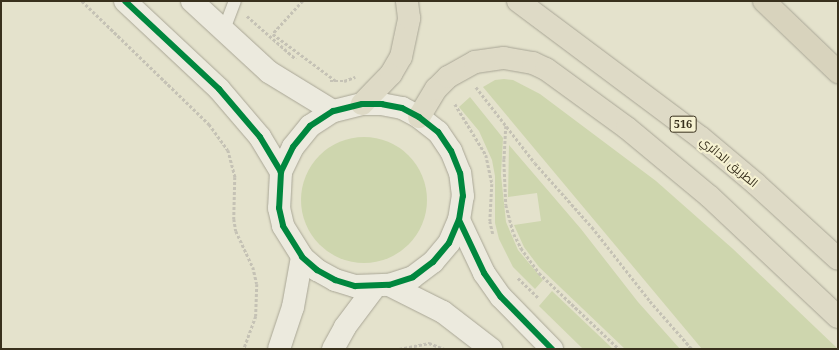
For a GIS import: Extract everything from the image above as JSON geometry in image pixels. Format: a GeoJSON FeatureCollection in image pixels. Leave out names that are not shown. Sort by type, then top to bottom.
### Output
{"type":"FeatureCollection","features":[{"type":"Feature","properties":{"kind":"highway"},"geometry":{"type":"LineString","coordinates":[[362,104],[382,85],[401,57],[409,18],[407,1]]}},
{"type":"Feature","properties":{"kind":"highway","name":"الطريق الدائري"},"geometry":{"type":"LineString","coordinates":[[518,1],[700,138],[756,184],[838,259]]}},
{"type":"Feature","properties":{"kind":"highway"},"geometry":{"type":"LineString","coordinates":[[764,1],[838,72]]}},
{"type":"Feature","properties":{"kind":"highway"},"geometry":{"type":"LineString","coordinates":[[419,117],[433,93],[448,77],[475,62],[504,58],[518,59],[546,69],[627,128],[709,196],[838,317]]}},
{"type":"Feature","properties":{"kind":"street"},"geometry":{"type":"LineString","coordinates":[[126,1],[234,105],[260,137],[281,172]]}},
{"type":"Feature","properties":{"kind":"street"},"geometry":{"type":"LineString","coordinates":[[192,1],[223,32],[269,72],[334,111]]}},
{"type":"Feature","properties":{"kind":"street"},"geometry":{"type":"LineString","coordinates":[[362,104],[382,104],[402,108],[419,117],[438,132],[447,144],[460,173],[463,196],[459,220],[449,243],[433,262],[413,277],[382,286],[355,286],[335,280],[317,270],[302,256],[283,226],[279,208],[281,172],[293,147],[310,126],[334,111],[362,104]]}},
{"type":"Feature","properties":{"kind":"street"},"geometry":{"type":"LineString","coordinates":[[459,220],[484,273],[501,297],[552,349]]}},
{"type":"Feature","properties":{"kind":"street"},"geometry":{"type":"LineString","coordinates":[[279,349],[293,307],[302,256]]}},
{"type":"Feature","properties":{"kind":"street"},"geometry":{"type":"LineString","coordinates":[[333,349],[345,327],[382,286]]}},
{"type":"Feature","properties":{"kind":"street"},"geometry":{"type":"LineString","coordinates":[[382,286],[443,312],[490,349]]}},
{"type":"Feature","properties":{"kind":"lane"},"geometry":{"type":"LineString","coordinates":[[223,32],[235,3]]}},
{"type":"Feature","properties":{"kind":"path"},"geometry":{"type":"LineString","coordinates":[[82,1],[209,124],[228,150],[235,177],[234,219],[236,231],[253,268],[257,284],[256,316],[244,349]]}},
{"type":"Feature","properties":{"kind":"path"},"geometry":{"type":"LineString","coordinates":[[303,1],[273,34],[336,81]]}},
{"type":"Feature","properties":{"kind":"path"},"geometry":{"type":"LineString","coordinates":[[235,3],[299,62]]}},
{"type":"Feature","properties":{"kind":"path"},"geometry":{"type":"LineString","coordinates":[[325,80],[336,81],[358,75]]}},
{"type":"Feature","properties":{"kind":"path"},"geometry":{"type":"LineString","coordinates":[[470,90],[475,86],[506,126],[692,349]]}},
{"type":"Feature","properties":{"kind":"path"},"geometry":{"type":"LineString","coordinates":[[456,102],[456,107],[479,139],[486,155],[492,184],[490,221],[496,242]]}},
{"type":"Feature","properties":{"kind":"path"},"geometry":{"type":"LineString","coordinates":[[506,126],[504,159],[506,205],[517,241],[539,273],[619,349]]}},
{"type":"Feature","properties":{"kind":"path"},"geometry":{"type":"LineString","coordinates":[[516,276],[538,297]]}},
{"type":"Feature","properties":{"kind":"path"},"geometry":{"type":"LineString","coordinates":[[399,349],[429,343],[445,349]]}},
{"type":"Feature","properties":{"kind":"green space"},"geometry":{"type":"Polygon","coordinates":[[[495,80],[513,80],[540,94],[656,181],[733,249],[838,349],[702,349],[483,87],[495,80]]]}},
{"type":"Feature","properties":{"kind":"green space"},"geometry":{"type":"Polygon","coordinates":[[[470,97],[503,138],[501,175],[506,222],[518,250],[543,280],[535,289],[513,267],[499,239],[495,223],[495,176],[492,160],[479,131],[459,107],[470,97]]]}},
{"type":"Feature","properties":{"kind":"green space"},"geometry":{"type":"Polygon","coordinates":[[[364,137],[388,142],[399,148],[412,160],[422,176],[427,200],[422,224],[416,235],[404,248],[388,258],[364,263],[340,258],[329,252],[316,240],[306,224],[301,200],[306,176],[312,165],[324,152],[340,142],[364,137]]]}},
{"type":"Feature","properties":{"kind":"green space"},"geometry":{"type":"Polygon","coordinates":[[[509,145],[581,229],[638,302],[680,349],[625,349],[539,267],[524,247],[514,225],[541,221],[537,193],[508,197],[509,145]]]}},
{"type":"Feature","properties":{"kind":"green space"},"geometry":{"type":"Polygon","coordinates":[[[552,291],[613,349],[583,349],[539,306],[552,291]]]}},
{"type":"Feature","properties":{"kind":"cycle path"},"geometry":{"type":"LineString","coordinates":[[125,1],[219,89],[260,137],[281,172],[279,208],[283,226],[302,257],[317,270],[335,280],[355,286],[389,285],[413,277],[433,262],[449,243],[459,220],[463,196],[460,173],[451,151],[438,132],[419,117],[402,108],[382,104],[362,104],[333,111],[310,126],[293,147],[281,172]]}},
{"type":"Feature","properties":{"kind":"cycle path"},"geometry":{"type":"LineString","coordinates":[[459,220],[484,273],[501,297],[552,349]]}}]}
